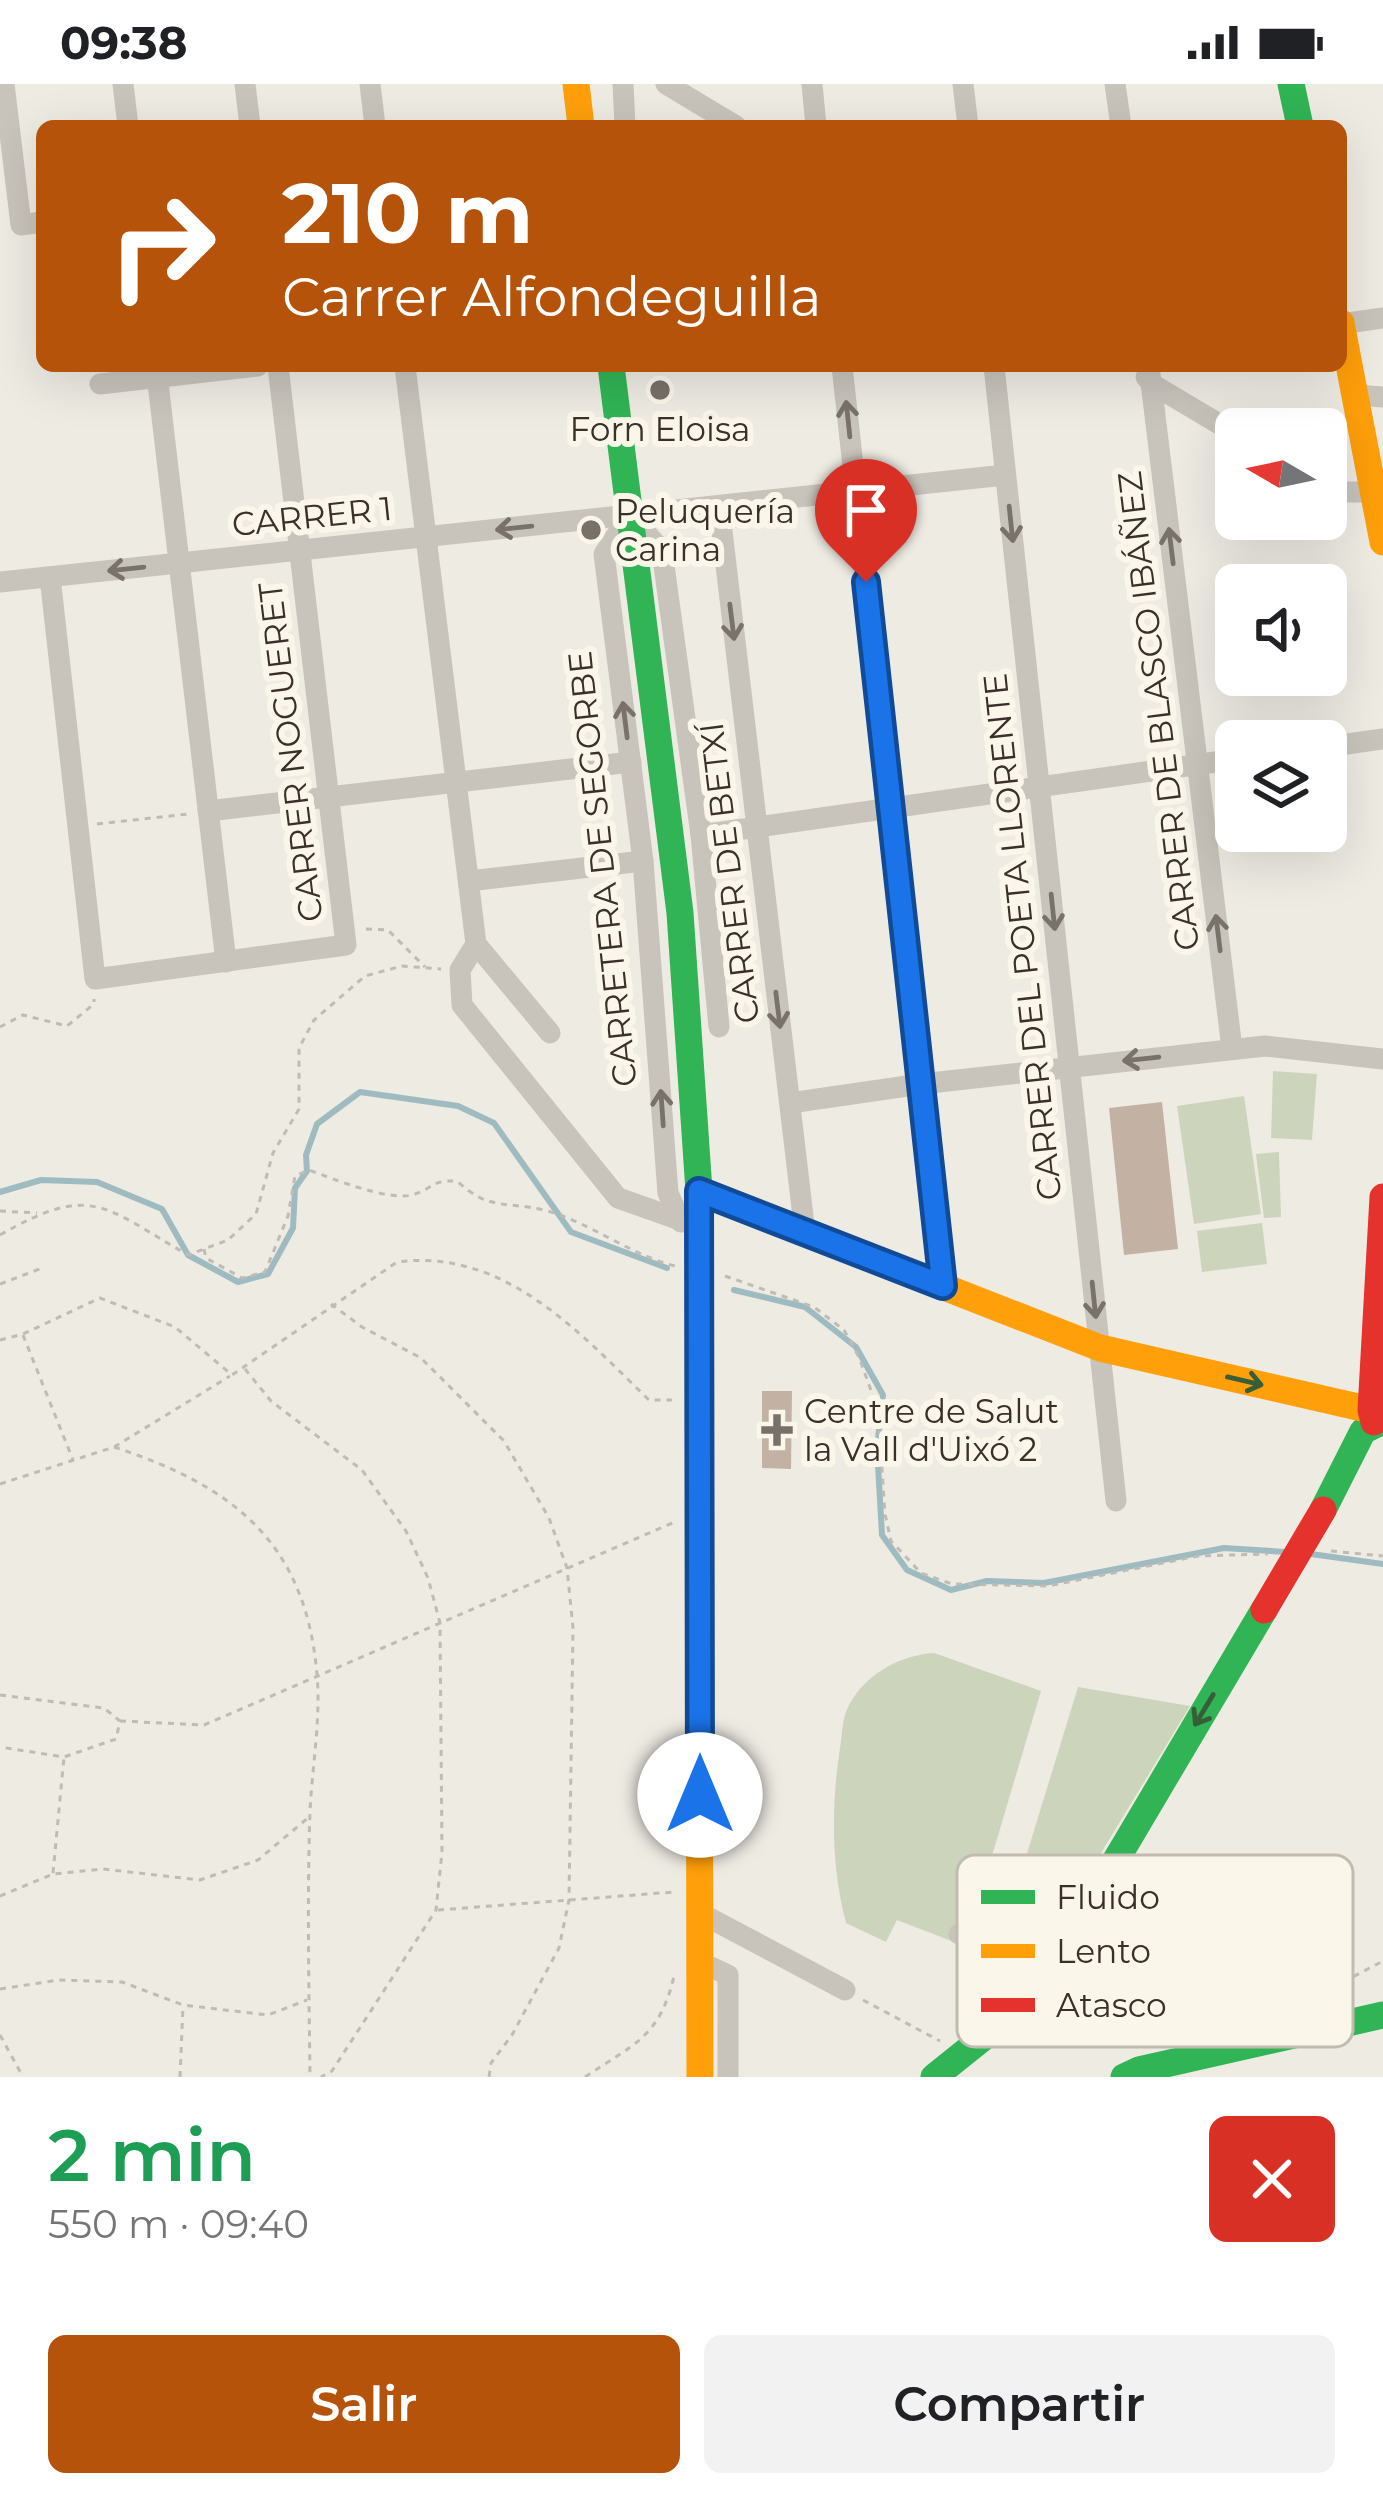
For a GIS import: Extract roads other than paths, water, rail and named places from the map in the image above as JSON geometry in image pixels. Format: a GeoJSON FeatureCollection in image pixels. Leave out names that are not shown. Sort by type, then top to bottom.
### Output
{"type":"FeatureCollection","features":[{"type":"Feature","properties":{"kind":"street"},"geometry":{"type":"LineString","coordinates":[[4,84],[32,224]]}},
{"type":"Feature","properties":{"kind":"street"},"geometry":{"type":"LineString","coordinates":[[123,84],[127,120]]}},
{"type":"Feature","properties":{"kind":"street"},"geometry":{"type":"LineString","coordinates":[[245,84],[249,120]]}},
{"type":"Feature","properties":{"kind":"street"},"geometry":{"type":"LineString","coordinates":[[370,84],[374,120]]}},
{"type":"Feature","properties":{"kind":"street"},"geometry":{"type":"LineString","coordinates":[[576,84],[580,120]]}},
{"type":"Feature","properties":{"kind":"street"},"geometry":{"type":"LineString","coordinates":[[623,84],[625,120]]}},
{"type":"Feature","properties":{"kind":"street"},"geometry":{"type":"LineString","coordinates":[[666,84],[726,120]]}},
{"type":"Feature","properties":{"kind":"street"},"geometry":{"type":"LineString","coordinates":[[812,84],[815,120]]}},
{"type":"Feature","properties":{"kind":"street"},"geometry":{"type":"LineString","coordinates":[[963,84],[967,120]]}},
{"type":"Feature","properties":{"kind":"street"},"geometry":{"type":"LineString","coordinates":[[1115,84],[1119,120]]}},
{"type":"Feature","properties":{"kind":"street"},"geometry":{"type":"LineString","coordinates":[[1291,84],[1299,120]]}},
{"type":"Feature","properties":{"kind":"street"},"geometry":{"type":"LineString","coordinates":[[1347,322],[1383,318]]}},
{"type":"Feature","properties":{"kind":"street"},"geometry":{"type":"LineString","coordinates":[[1347,339],[1369,396],[1383,542]]}},
{"type":"Feature","properties":{"kind":"street"},"geometry":{"type":"LineString","coordinates":[[50,577],[95,979],[226,962],[156,372],[100,384]]}},
{"type":"Feature","properties":{"kind":"street","name":"CARRER NOGUERET"},"geometry":{"type":"LineString","coordinates":[[226,962],[345,940],[279,372]]}},
{"type":"Feature","properties":{"kind":"street"},"geometry":{"type":"LineString","coordinates":[[406,372],[476,944],[550,1033]]}},
{"type":"Feature","properties":{"kind":"street","name":"CARRETERA DE SEGORBE"},"geometry":{"type":"LineString","coordinates":[[612,372],[680,914],[699,1191],[691,1223]]}},
{"type":"Feature","properties":{"kind":"street"},"geometry":{"type":"LineString","coordinates":[[843,372],[943,1286]]}},
{"type":"Feature","properties":{"kind":"street","name":"CARRER DEL POETA LLORENTE"},"geometry":{"type":"LineString","coordinates":[[995,372],[1116,1501]]}},
{"type":"Feature","properties":{"kind":"street"},"geometry":{"type":"LineString","coordinates":[[1146,372],[1215,420]]}},
{"type":"Feature","properties":{"kind":"street","name":"CARRER DE BLASCO IBÁÑEZ"},"geometry":{"type":"LineString","coordinates":[[1146,372],[1232,1049]]}},
{"type":"Feature","properties":{"kind":"street","name":"CARRER 1"},"geometry":{"type":"LineString","coordinates":[[0,582],[1006,475]]}},
{"type":"Feature","properties":{"kind":"street"},"geometry":{"type":"LineString","coordinates":[[1347,492],[1379,491]]}},
{"type":"Feature","properties":{"kind":"street","name":"CARRER DE BETXÍ"},"geometry":{"type":"LineString","coordinates":[[719,506],[806,1233]]}},
{"type":"Feature","properties":{"kind":"street","name":"CARRETERA DE SEGORBE"},"geometry":{"type":"LineString","coordinates":[[630,515],[604,554],[643,862],[668,1193],[691,1223]]}},
{"type":"Feature","properties":{"kind":"street","name":"CARRETERA DE SEGORBE"},"geometry":{"type":"LineString","coordinates":[[630,515],[662,550],[701,835],[719,1027]]}},
{"type":"Feature","properties":{"kind":"street"},"geometry":{"type":"LineString","coordinates":[[1347,744],[1383,739]]}},
{"type":"Feature","properties":{"kind":"street"},"geometry":{"type":"LineString","coordinates":[[208,812],[631,762]]}},
{"type":"Feature","properties":{"kind":"street"},"geometry":{"type":"LineString","coordinates":[[701,835],[1215,762]]}},
{"type":"Feature","properties":{"kind":"street"},"geometry":{"type":"LineString","coordinates":[[469,881],[643,862]]}},
{"type":"Feature","properties":{"kind":"street"},"geometry":{"type":"LineString","coordinates":[[476,944],[460,970],[462,1005],[618,1198],[691,1223],[700,1511],[700,1902],[688,1963],[700,2077]]}},
{"type":"Feature","properties":{"kind":"street"},"geometry":{"type":"LineString","coordinates":[[790,1103],[1265,1046],[1383,1059]]}},
{"type":"Feature","properties":{"kind":"street"},"geometry":{"type":"LineString","coordinates":[[699,1191],[1100,1348],[1372,1425]]}},
{"type":"Feature","properties":{"kind":"street"},"geometry":{"type":"LineString","coordinates":[[1380,1466],[1364,1456],[1372,1425],[1383,1197]]}},
{"type":"Feature","properties":{"kind":"street"},"geometry":{"type":"LineString","coordinates":[[1119,1855],[1372,1425]]}},
{"type":"Feature","properties":{"kind":"street"},"geometry":{"type":"LineString","coordinates":[[700,1902],[844,1990]]}},
{"type":"Feature","properties":{"kind":"street"},"geometry":{"type":"LineString","coordinates":[[688,1963],[728,1975],[728,2077]]}},
{"type":"Feature","properties":{"kind":"street"},"geometry":{"type":"LineString","coordinates":[[1353,2022],[1383,2015]]}},
{"type":"Feature","properties":{"kind":"street"},"geometry":{"type":"LineString","coordinates":[[934,2077],[971,2047]]}},
{"type":"Feature","properties":{"kind":"street"},"geometry":{"type":"LineString","coordinates":[[1124,2077],[1246,2047]]}},
{"type":"Feature","properties":{"kind":"waterway"},"geometry":{"type":"LineString","coordinates":[[0,1192],[41,1180],[97,1182],[162,1209],[188,1255],[238,1282],[268,1274],[293,1228],[295,1188],[307,1171],[306,1155],[317,1124],[360,1092],[458,1106],[494,1123],[571,1232],[667,1268]]}},
{"type":"Feature","properties":{"kind":"waterway"},"geometry":{"type":"LineString","coordinates":[[734,1290],[805,1307],[856,1347],[883,1395],[877,1447],[882,1535],[907,1570],[951,1590],[987,1581],[1044,1583],[1224,1548],[1286,1552]]}},
{"type":"Feature","properties":{"kind":"waterway"},"geometry":{"type":"LineString","coordinates":[[1311,1554],[1383,1564]]}},
{"type":"Feature","properties":{"kind":"place","name":"Forn Eloisa"},"geometry":{"type":"Point","coordinates":[660,390]}},
{"type":"Feature","properties":{"kind":"place","name":"Peluquería Carina"},"geometry":{"type":"Point","coordinates":[591,530]}},
{"type":"Feature","properties":{"kind":"place","name":"Centre de Salut la Vall d'Uixó 2"},"geometry":{"type":"Point","coordinates":[777,1430]}}]}
